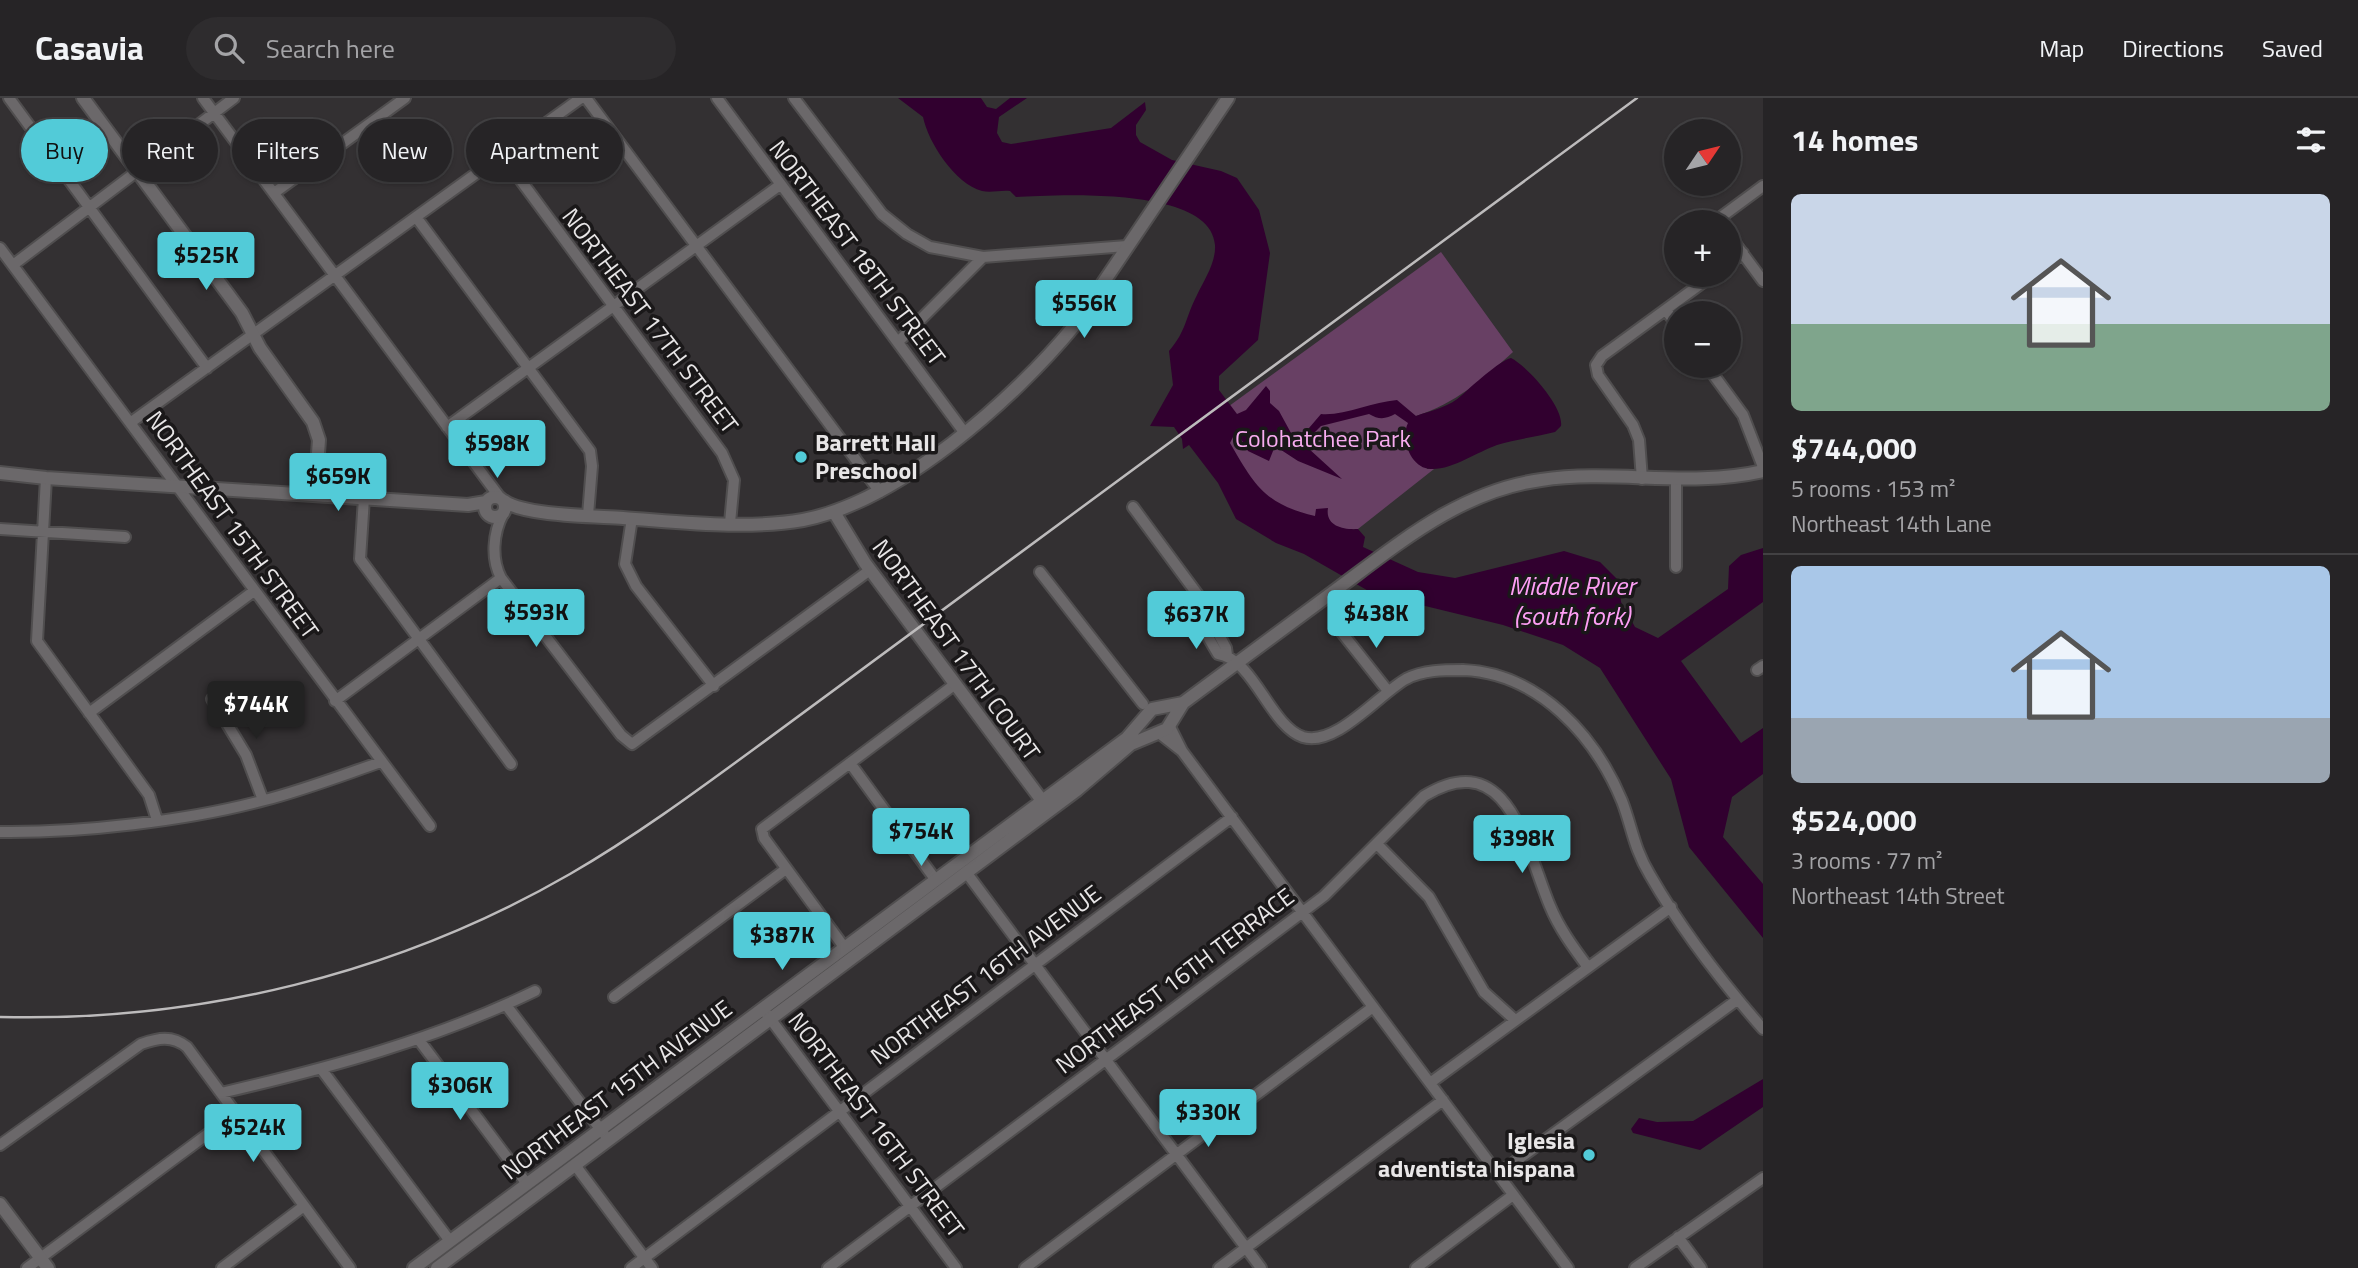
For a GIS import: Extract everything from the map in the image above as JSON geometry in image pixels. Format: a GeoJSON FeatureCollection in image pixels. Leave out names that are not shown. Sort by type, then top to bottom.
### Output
{"type":"FeatureCollection","features":[{"type":"Feature","properties":{"kind":"street"},"geometry":{"type":"LineString","coordinates":[[9,98],[207,368]]}},
{"type":"Feature","properties":{"kind":"street"},"geometry":{"type":"LineString","coordinates":[[83,98],[122,152]]}},
{"type":"Feature","properties":{"kind":"street"},"geometry":{"type":"LineString","coordinates":[[203,98],[487,482],[496,507],[494,565],[500,578],[621,735],[632,744],[870,570]]}},
{"type":"Feature","properties":{"kind":"street"},"geometry":{"type":"LineString","coordinates":[[206,119],[234,98]]}},
{"type":"Feature","properties":{"kind":"street"},"geometry":{"type":"LineString","coordinates":[[274,193],[405,98]]}},
{"type":"Feature","properties":{"kind":"street"},"geometry":{"type":"LineString","coordinates":[[553,119],[583,98],[880,492]]}},
{"type":"Feature","properties":{"kind":"street","name":"NORTHEAST 18TH STREET"},"geometry":{"type":"LineString","coordinates":[[717,98],[964,432]]}},
{"type":"Feature","properties":{"kind":"street"},"geometry":{"type":"LineString","coordinates":[[794,98],[890,220],[930,247],[983,257],[1127,246]]}},
{"type":"Feature","properties":{"kind":"street"},"geometry":{"type":"LineString","coordinates":[[0,472],[46,478],[730,523],[769,524],[834,512],[880,492],[964,432],[1015,391],[1047,358],[1074,326],[1228,98]]}},
{"type":"Feature","properties":{"kind":"street"},"geometry":{"type":"LineString","coordinates":[[130,423],[466,181]]}},
{"type":"Feature","properties":{"kind":"street"},"geometry":{"type":"LineString","coordinates":[[13,265],[123,182]]}},
{"type":"Feature","properties":{"kind":"street"},"geometry":{"type":"LineString","coordinates":[[144,182],[242,313],[313,422],[319,440],[315,494]]}},
{"type":"Feature","properties":{"kind":"street","name":"NORTHEAST 17TH STREET"},"geometry":{"type":"LineString","coordinates":[[522,182],[731,468],[734,480],[730,523]]}},
{"type":"Feature","properties":{"kind":"street"},"geometry":{"type":"LineString","coordinates":[[447,427],[780,186]]}},
{"type":"Feature","properties":{"kind":"street"},"geometry":{"type":"LineString","coordinates":[[1732,210],[1763,186]]}},
{"type":"Feature","properties":{"kind":"street"},"geometry":{"type":"LineString","coordinates":[[416,217],[590,450],[592,466],[587,515]]}},
{"type":"Feature","properties":{"kind":"street","name":"NORTHEAST 15TH STREET"},"geometry":{"type":"LineString","coordinates":[[0,248],[430,826]]}},
{"type":"Feature","properties":{"kind":"street"},"geometry":{"type":"LineString","coordinates":[[1741,250],[1763,281]]}},
{"type":"Feature","properties":{"kind":"street"},"geometry":{"type":"LineString","coordinates":[[898,342],[983,257]]}},
{"type":"Feature","properties":{"kind":"street"},"geometry":{"type":"LineString","coordinates":[[1678,301],[1697,287]]}},
{"type":"Feature","properties":{"kind":"street"},"geometry":{"type":"LineString","coordinates":[[1642,478],[1639,440],[1633,425],[1598,375],[1596,365],[1602,356],[1664,311]]}},
{"type":"Feature","properties":{"kind":"street"},"geometry":{"type":"LineString","coordinates":[[1716,378],[1743,415],[1763,469]]}},
{"type":"Feature","properties":{"kind":"street","name":"NORTHEAST 15TH AVENUE"},"geometry":{"type":"LineString","coordinates":[[414,1268],[527,1184],[604,1134],[766,1013],[1049,811],[1131,744],[1163,728],[1183,703],[1232,659],[1454,508],[1514,484],[1569,477],[1713,480],[1763,469]]}},
{"type":"Feature","properties":{"kind":"street"},"geometry":{"type":"LineString","coordinates":[[46,478],[37,641],[149,795],[157,820]]}},
{"type":"Feature","properties":{"kind":"street"},"geometry":{"type":"LineString","coordinates":[[1675,567],[1676,481]]}},
{"type":"Feature","properties":{"kind":"street"},"geometry":{"type":"LineString","coordinates":[[364,498],[360,559],[511,764]]}},
{"type":"Feature","properties":{"kind":"street"},"geometry":{"type":"LineString","coordinates":[[1133,507],[1201,603],[1204,629],[1218,654],[1232,659],[1279,716],[1302,737],[1328,738],[1407,678],[1425,672],[1474,671],[1502,678],[1553,705],[1579,729],[1598,755],[1623,804],[1629,832],[1642,862],[1671,907],[1737,1000],[1763,1029]]}},
{"type":"Feature","properties":{"kind":"street","name":"NORTHEAST 17TH COURT"},"geometry":{"type":"LineString","coordinates":[[834,512],[845,534],[870,570],[1049,811]]}},
{"type":"Feature","properties":{"kind":"street"},"geometry":{"type":"LineString","coordinates":[[632,518],[625,564],[630,575],[714,686]]}},
{"type":"Feature","properties":{"kind":"street"},"geometry":{"type":"LineString","coordinates":[[0,529],[125,537]]}},
{"type":"Feature","properties":{"kind":"street"},"geometry":{"type":"LineString","coordinates":[[1040,572],[1151,711],[1168,714],[1163,728]]}},
{"type":"Feature","properties":{"kind":"street"},"geometry":{"type":"LineString","coordinates":[[335,701],[500,578]]}},
{"type":"Feature","properties":{"kind":"street"},"geometry":{"type":"LineString","coordinates":[[89,713],[254,590]]}},
{"type":"Feature","properties":{"kind":"street"},"geometry":{"type":"LineString","coordinates":[[1339,629],[1388,691]]}},
{"type":"Feature","properties":{"kind":"street"},"geometry":{"type":"LineString","coordinates":[[844,947],[764,838],[762,829],[954,685]]}},
{"type":"Feature","properties":{"kind":"street"},"geometry":{"type":"LineString","coordinates":[[212,699],[246,755],[263,800]]}},
{"type":"Feature","properties":{"kind":"street","name":"NORTHEAST 15TH AVENUE"},"geometry":{"type":"LineString","coordinates":[[766,1013],[844,947],[1127,738],[1151,711],[1183,703]]}},
{"type":"Feature","properties":{"kind":"street"},"geometry":{"type":"LineString","coordinates":[[1151,711],[1148,729],[1163,728]]}},
{"type":"Feature","properties":{"kind":"street"},"geometry":{"type":"LineString","coordinates":[[1163,728],[1568,1268]]}},
{"type":"Feature","properties":{"kind":"street"},"geometry":{"type":"LineString","coordinates":[[0,832],[44,833],[157,820],[263,800],[382,762]]}},
{"type":"Feature","properties":{"kind":"street"},"geometry":{"type":"LineString","coordinates":[[850,763],[935,879]]}},
{"type":"Feature","properties":{"kind":"street","name":"NORTHEAST 16TH TERRACE"},"geometry":{"type":"LineString","coordinates":[[828,1268],[1324,896],[1378,845],[1424,796],[1456,780],[1477,782],[1494,790],[1509,807],[1524,833],[1552,910],[1587,967]]}},
{"type":"Feature","properties":{"kind":"street","name":"NORTHEAST 16TH AVENUE"},"geometry":{"type":"LineString","coordinates":[[631,1268],[1232,817]]}},
{"type":"Feature","properties":{"kind":"street"},"geometry":{"type":"LineString","coordinates":[[1378,845],[1429,897],[1484,992],[1515,1020]]}},
{"type":"Feature","properties":{"kind":"street"},"geometry":{"type":"LineString","coordinates":[[614,998],[786,869]]}},
{"type":"Feature","properties":{"kind":"street"},"geometry":{"type":"LineString","coordinates":[[965,872],[1261,1268]]}},
{"type":"Feature","properties":{"kind":"street"},"geometry":{"type":"LineString","coordinates":[[1430,1083],[1671,907]]}},
{"type":"Feature","properties":{"kind":"street"},"geometry":{"type":"LineString","coordinates":[[221,1093],[322,1070],[419,1040],[534,991]]}},
{"type":"Feature","properties":{"kind":"street"},"geometry":{"type":"LineString","coordinates":[[1498,1174],[1737,1000]]}},
{"type":"Feature","properties":{"kind":"street"},"geometry":{"type":"LineString","coordinates":[[506,1005],[604,1134]]}},
{"type":"Feature","properties":{"kind":"street"},"geometry":{"type":"LineString","coordinates":[[1025,1268],[1373,1007]]}},
{"type":"Feature","properties":{"kind":"street","name":"NORTHEAST 16TH STREET"},"geometry":{"type":"LineString","coordinates":[[766,1013],[957,1268]]}},
{"type":"Feature","properties":{"kind":"street"},"geometry":{"type":"LineString","coordinates":[[0,1145],[141,1044],[157,1038],[178,1039],[187,1046],[350,1268]]}},
{"type":"Feature","properties":{"kind":"street"},"geometry":{"type":"LineString","coordinates":[[419,1040],[527,1184]]}},
{"type":"Feature","properties":{"kind":"street"},"geometry":{"type":"LineString","coordinates":[[322,1070],[450,1241]]}},
{"type":"Feature","properties":{"kind":"street"},"geometry":{"type":"LineString","coordinates":[[1219,1268],[1443,1100]]}},
{"type":"Feature","properties":{"kind":"street"},"geometry":{"type":"LineString","coordinates":[[27,1268],[44,1263],[236,1113]]}},
{"type":"Feature","properties":{"kind":"street","name":"NORTHEAST 15TH AVENUE"},"geometry":{"type":"LineString","coordinates":[[437,1268],[575,1164],[604,1134]]}},
{"type":"Feature","properties":{"kind":"street"},"geometry":{"type":"LineString","coordinates":[[575,1164],[652,1268]]}},
{"type":"Feature","properties":{"kind":"street"},"geometry":{"type":"LineString","coordinates":[[1635,1268],[1762,1181]]}},
{"type":"Feature","properties":{"kind":"street"},"geometry":{"type":"LineString","coordinates":[[1416,1268],[1513,1195]]}},
{"type":"Feature","properties":{"kind":"street"},"geometry":{"type":"LineString","coordinates":[[0,1204],[44,1263]]}},
{"type":"Feature","properties":{"kind":"street"},"geometry":{"type":"LineString","coordinates":[[222,1268],[304,1206]]}},
{"type":"Feature","properties":{"kind":"street"},"geometry":{"type":"LineString","coordinates":[[1678,1237],[1700,1268]]}},
{"type":"Feature","properties":{"kind":"green space","name":"Colohatchee Park"},"geometry":{"type":"Polygon","coordinates":[[[1441,252],[1513,352],[1456,397],[1416,416],[1427,469],[1434,469],[1358,529],[1347,530],[1278,509],[1246,490],[1221,443],[1225,409],[1441,252]]]}},
{"type":"Feature","properties":{"kind":"water","name":"Middle River (south fork)"},"geometry":{"type":"Polygon","coordinates":[[[898,98],[981,98],[987,107],[996,109],[1010,98],[1027,98],[999,117],[997,133],[1002,142],[1011,144],[1111,128],[1145,102],[1146,110],[1136,125],[1136,135],[1140,142],[1172,160],[1221,171],[1237,178],[1259,210],[1270,253],[1258,340],[1219,376],[1219,390],[1237,414],[1246,410],[1266,386],[1270,391],[1270,403],[1279,411],[1291,433],[1303,435],[1321,414],[1339,413],[1397,400],[1416,416],[1441,408],[1457,399],[1493,369],[1511,358],[1526,369],[1557,408],[1561,426],[1555,432],[1497,445],[1439,469],[1424,468],[1413,459],[1406,445],[1408,423],[1395,414],[1382,418],[1369,414],[1321,426],[1312,435],[1315,442],[1308,448],[1342,479],[1298,461],[1275,446],[1269,461],[1248,451],[1241,439],[1234,435],[1230,443],[1247,471],[1263,491],[1284,506],[1315,516],[1316,509],[1328,508],[1329,519],[1336,526],[1358,529],[1365,537],[1363,547],[1418,572],[1455,578],[1564,551],[1600,562],[1619,581],[1621,602],[1635,627],[1658,638],[1728,589],[1729,566],[1741,555],[1763,548],[1763,602],[1681,661],[1741,743],[1763,728],[1763,774],[1732,797],[1723,837],[1763,884],[1763,938],[1689,847],[1671,779],[1600,668],[1563,645],[1503,625],[1372,593],[1304,554],[1276,543],[1236,519],[1218,483],[1189,445],[1183,449],[1182,439],[1174,427],[1150,426],[1173,385],[1169,351],[1183,330],[1214,258],[1215,245],[1207,226],[1188,212],[1161,203],[1096,196],[1016,197],[1010,191],[985,192],[972,187],[944,161],[923,117],[898,98]]]}},
{"type":"Feature","properties":{"kind":"water"},"geometry":{"type":"Polygon","coordinates":[[[1763,1079],[1763,1107],[1700,1150],[1633,1133],[1631,1129],[1639,1118],[1657,1122],[1693,1121],[1763,1079]]]}},
{"type":"Feature","properties":{"kind":"railway"},"geometry":{"type":"LineString","coordinates":[[0,1017],[149,1011],[295,985],[366,965],[436,939],[504,909],[570,874],[641,830],[709,782],[1637,98]]}},
{"type":"Feature","properties":{"kind":"place","name":"Barrett Hall Preschool"},"geometry":{"type":"Point","coordinates":[801,457]}},
{"type":"Feature","properties":{"kind":"place","name":"Iglesia adventista hispana"},"geometry":{"type":"Point","coordinates":[1589,1155]}}]}
